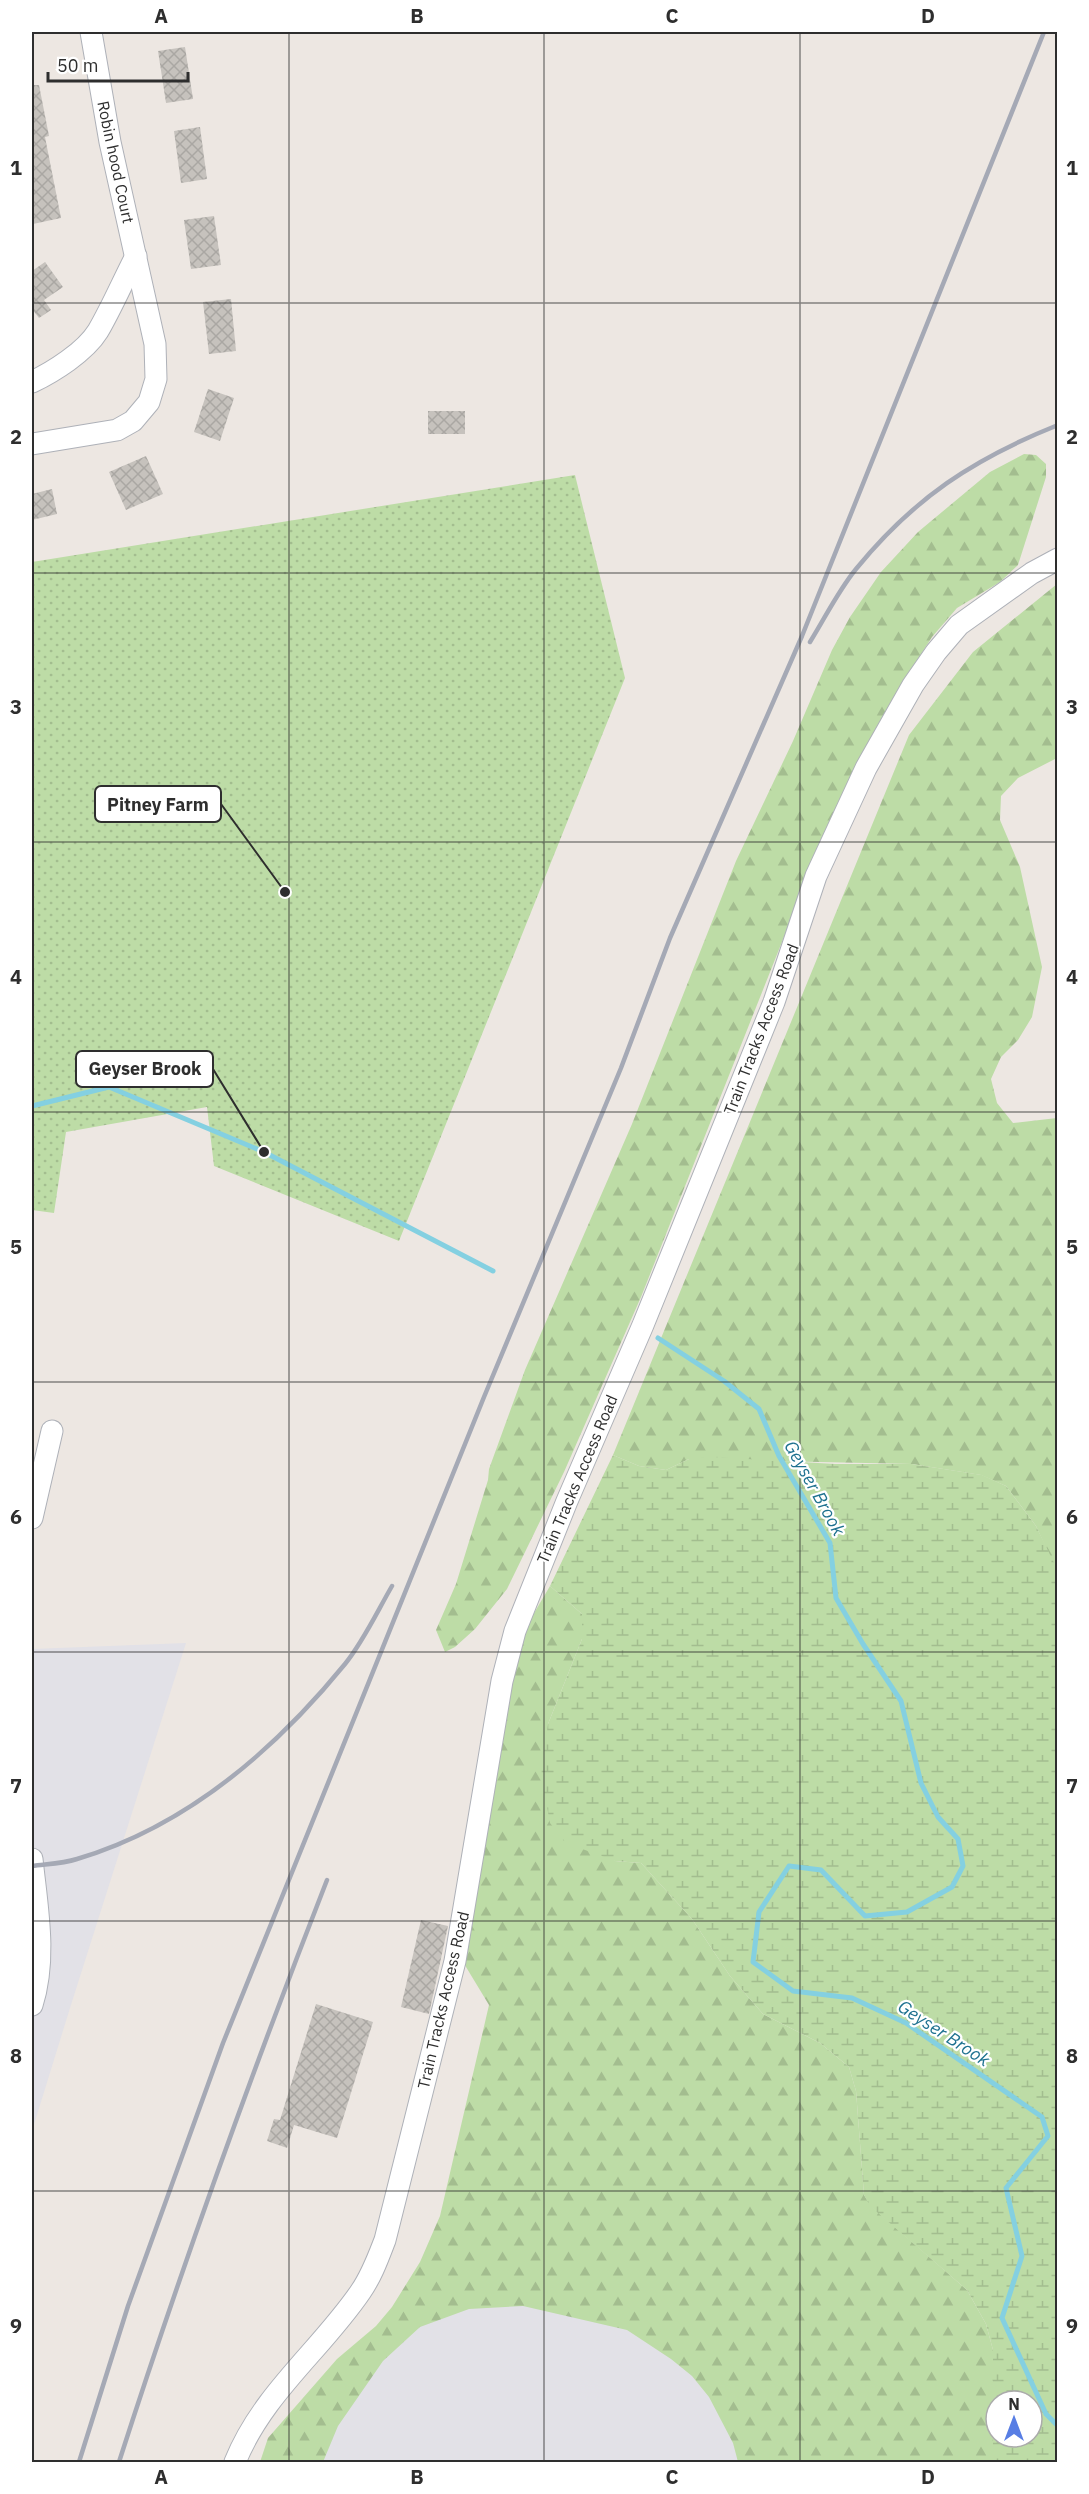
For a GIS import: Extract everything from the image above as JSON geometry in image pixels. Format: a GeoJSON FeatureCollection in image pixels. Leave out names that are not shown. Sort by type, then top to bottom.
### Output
{"type":"FeatureCollection","features":[{"type":"Feature","properties":{"kind":"street","name":"Robin hood Court"},"geometry":{"type":"LineString","coordinates":[[32,444],[117,430],[133,421],[149,402],[156,379],[155,344],[110,142],[92,32]]}},
{"type":"Feature","properties":{"kind":"street"},"geometry":{"type":"LineString","coordinates":[[32,382],[73,357],[97,333],[136,256]]}},
{"type":"Feature","properties":{"kind":"street","name":"Train Tracks Access Road"},"geometry":{"type":"LineString","coordinates":[[236,2463],[243,2444],[288,2377],[361,2291],[373,2271],[385,2240],[455,1961],[502,1681],[515,1632],[774,1002],[816,876],[866,768],[913,685],[936,652],[959,625],[1032,573],[1058,560]]}},
{"type":"Feature","properties":{"kind":"street"},"geometry":{"type":"LineString","coordinates":[[32,1518],[52,1431]]}},
{"type":"Feature","properties":{"kind":"street"},"geometry":{"type":"LineString","coordinates":[[32,1859],[40,1928],[36,1992],[32,2005]]}},
{"type":"Feature","properties":{"kind":"shaded area"},"geometry":{"type":"Polygon","coordinates":[[[186,1643],[70,2008],[32,2131],[32,1649],[186,1643]]]}},
{"type":"Feature","properties":{"kind":"shaded area"},"geometry":{"type":"Polygon","coordinates":[[[451,2256],[753,2289],[811,2462],[309,2462],[451,2256]]]}},
{"type":"Feature","properties":{"kind":"green space"},"geometry":{"type":"Polygon","coordinates":[[[1024,454],[1036,455],[1046,464],[1046,477],[1018,565],[1000,582],[957,608],[932,637],[897,692],[801,894],[641,1297],[564,1472],[507,1589],[475,1629],[455,1647],[445,1652],[436,1630],[456,1584],[488,1480],[489,1469],[525,1370],[632,1124],[736,861],[793,741],[832,650],[850,617],[881,572],[918,532],[990,472],[1024,454]]]}},
{"type":"Feature","properties":{"kind":"green space"},"geometry":{"type":"Polygon","coordinates":[[[575,475],[625,678],[399,1241],[214,1166],[207,1107],[66,1132],[54,1213],[32,1210],[32,562],[575,475]]]}},
{"type":"Feature","properties":{"kind":"green space"},"geometry":{"type":"Polygon","coordinates":[[[1057,584],[1057,758],[1018,778],[1001,796],[1000,820],[1020,867],[1042,967],[1032,1017],[1018,1040],[1001,1057],[991,1079],[997,1103],[1013,1123],[1057,1118],[1057,1572],[1036,1526],[1006,1486],[981,1475],[912,1464],[689,1459],[666,1470],[639,1466],[613,1455],[909,735],[973,652],[1057,584]]]}},
{"type":"Feature","properties":{"kind":"green space"},"geometry":{"type":"Polygon","coordinates":[[[613,1455],[639,1466],[666,1470],[689,1459],[712,1457],[835,1464],[912,1464],[982,1475],[1006,1486],[1036,1526],[1057,1569],[1057,2462],[993,2462],[993,2449],[1044,2449],[1044,2389],[993,2389],[993,2350],[986,2324],[967,2290],[870,2206],[864,2195],[856,2091],[849,2067],[820,2043],[763,2014],[730,1976],[692,1919],[641,1863],[615,1861],[566,1843],[550,1823],[541,1774],[548,1724],[582,1639],[582,1614],[550,1586],[613,1455]]]}},
{"type":"Feature","properties":{"kind":"green space"},"geometry":{"type":"Polygon","coordinates":[[[550,1586],[582,1614],[582,1639],[548,1724],[615,1861],[641,1863],[692,1919],[730,1976],[763,2014],[820,2043],[849,2067],[856,2091],[864,2195],[871,2206],[967,2290],[986,2324],[993,2350],[993,2389],[984,2389],[984,2449],[993,2449],[993,2462],[738,2462],[733,2443],[709,2397],[692,2376],[671,2359],[627,2330],[523,2306],[469,2309],[420,2327],[383,2361],[338,2426],[323,2462],[260,2462],[268,2438],[337,2359],[376,2326],[392,2307],[420,2262],[440,2216],[489,2005],[463,1962],[507,1659],[550,1586]]]}},
{"type":"Feature","properties":{"kind":"building"},"geometry":{"type":"Polygon","coordinates":[[[185,47],[193,99],[166,103],[158,51],[185,47]]]}},
{"type":"Feature","properties":{"kind":"building"},"geometry":{"type":"Polygon","coordinates":[[[32,85],[39,85],[49,136],[45,137],[61,218],[33,224],[32,215],[32,85]]]}},
{"type":"Feature","properties":{"kind":"building"},"geometry":{"type":"Polygon","coordinates":[[[200,127],[207,179],[181,183],[174,131],[200,127]]]}},
{"type":"Feature","properties":{"kind":"building"},"geometry":{"type":"Polygon","coordinates":[[[214,216],[221,265],[191,269],[184,220],[214,216]]]}},
{"type":"Feature","properties":{"kind":"building"},"geometry":{"type":"Polygon","coordinates":[[[45,262],[63,287],[44,300],[51,310],[39,318],[32,309],[32,271],[45,262]]]}},
{"type":"Feature","properties":{"kind":"building"},"geometry":{"type":"Polygon","coordinates":[[[231,299],[236,351],[209,354],[203,302],[231,299]]]}},
{"type":"Feature","properties":{"kind":"building"},"geometry":{"type":"Polygon","coordinates":[[[208,389],[234,398],[220,441],[194,432],[208,389]]]}},
{"type":"Feature","properties":{"kind":"building"},"geometry":{"type":"Polygon","coordinates":[[[428,411],[465,411],[465,434],[428,434],[428,411]]]}},
{"type":"Feature","properties":{"kind":"building"},"geometry":{"type":"Polygon","coordinates":[[[146,456],[163,494],[126,510],[109,472],[146,456]]]}},
{"type":"Feature","properties":{"kind":"building"},"geometry":{"type":"Polygon","coordinates":[[[52,489],[57,514],[32,520],[32,494],[52,489]]]}},
{"type":"Feature","properties":{"kind":"building"},"geometry":{"type":"Polygon","coordinates":[[[421,1920],[448,1926],[429,2014],[401,2007],[421,1920]]]}},
{"type":"Feature","properties":{"kind":"building"},"geometry":{"type":"Polygon","coordinates":[[[316,2004],[373,2022],[337,2138],[294,2125],[287,2148],[267,2141],[274,2119],[280,2120],[316,2004]]]}},
{"type":"Feature","properties":{"kind":"waterway","name":"Geyser Brook"},"geometry":{"type":"LineString","coordinates":[[32,1106],[109,1087],[264,1152],[493,1271]]}},
{"type":"Feature","properties":{"kind":"waterway","name":"Geyser Brook"},"geometry":{"type":"LineString","coordinates":[[658,1338],[724,1381],[759,1409],[779,1456],[830,1543],[836,1598],[901,1701],[921,1783],[938,1817],[958,1839],[963,1866],[952,1887],[907,1912],[865,1916],[821,1870],[789,1866],[759,1912],[753,1962],[793,1991],[852,1998],[906,2023],[1042,2117],[1048,2136],[1006,2188],[1022,2256],[1002,2318],[1046,2414],[1058,2426]]}},
{"type":"Feature","properties":{"kind":"railway"},"geometry":{"type":"LineString","coordinates":[[79,2462],[128,2306],[223,2043],[484,1397],[621,1068],[670,938],[802,636],[1044,32]]}},
{"type":"Feature","properties":{"kind":"railway"},"geometry":{"type":"LineString","coordinates":[[810,642],[849,577],[900,521],[923,501],[972,467],[1027,438],[1058,425]]}},
{"type":"Feature","properties":{"kind":"railway"},"geometry":{"type":"LineString","coordinates":[[32,1866],[71,1861],[117,1845],[191,1806],[225,1782],[288,1727],[318,1696],[352,1655],[392,1586]]}},
{"type":"Feature","properties":{"kind":"railway"},"geometry":{"type":"LineString","coordinates":[[119,2462],[218,2170],[327,1880]]}},
{"type":"Feature","properties":{"kind":"place","name":"Pitney Farm"},"geometry":{"type":"Point","coordinates":[285,892]}},
{"type":"Feature","properties":{"kind":"place","name":"Geyser Brook"},"geometry":{"type":"Point","coordinates":[264,1152]}}]}
